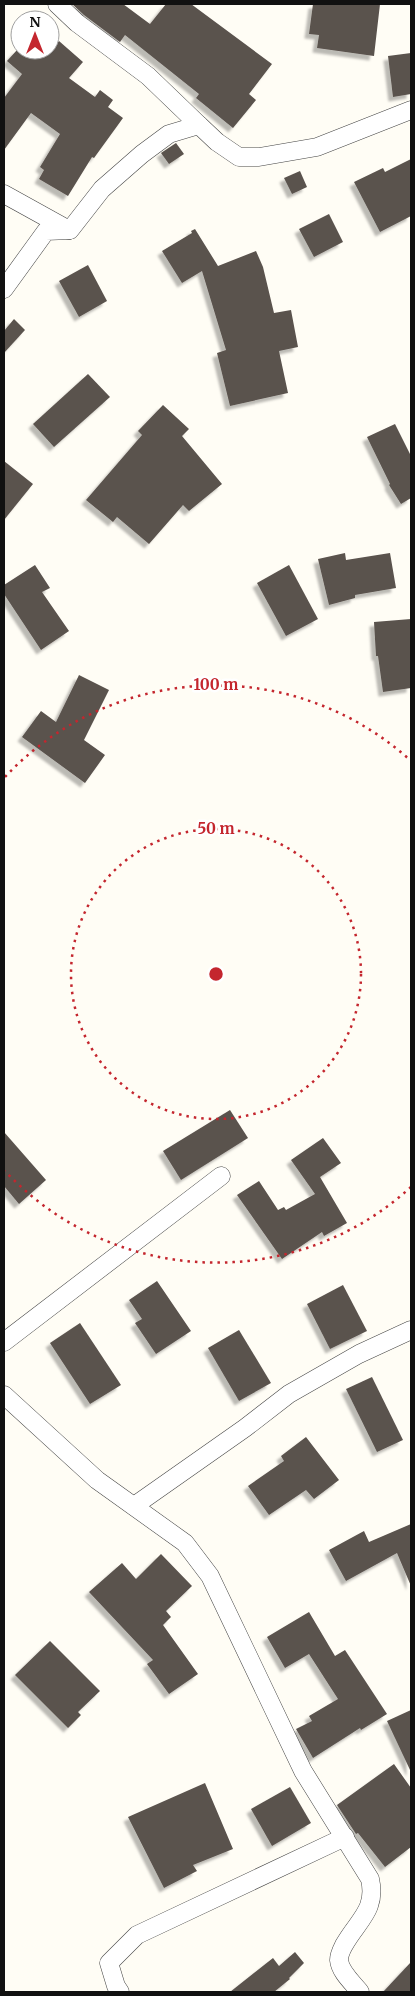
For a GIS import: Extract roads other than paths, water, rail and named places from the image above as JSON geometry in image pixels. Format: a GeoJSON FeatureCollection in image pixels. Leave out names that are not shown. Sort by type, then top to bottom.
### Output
{"type":"FeatureCollection","features":[{"type":"Feature","properties":{"kind":"street"},"geometry":{"type":"LineString","coordinates":[[58,4],[77,23],[148,76],[217,142],[239,156],[259,158],[317,147],[411,110]]}},
{"type":"Feature","properties":{"kind":"street"},"geometry":{"type":"LineString","coordinates":[[4,290],[46,231],[70,230],[102,190],[142,154],[170,134],[198,125]]}},
{"type":"Feature","properties":{"kind":"street"},"geometry":{"type":"LineString","coordinates":[[4,194],[70,230]]}},
{"type":"Feature","properties":{"kind":"street"},"geometry":{"type":"LineString","coordinates":[[4,1342],[221,1176]]}},
{"type":"Feature","properties":{"kind":"street"},"geometry":{"type":"LineString","coordinates":[[134,1506],[245,1428],[289,1394],[359,1354],[411,1330]]}},
{"type":"Feature","properties":{"kind":"street"},"geometry":{"type":"LineString","coordinates":[[4,1395],[97,1480],[185,1544],[210,1576],[303,1771],[370,1879],[373,1892],[371,1904],[350,1935],[341,1951],[339,1960],[344,1972],[360,1992]]}},
{"type":"Feature","properties":{"kind":"street"},"geometry":{"type":"LineString","coordinates":[[120,1992],[116,1986],[109,1963],[137,1935],[344,1837]]}}]}
